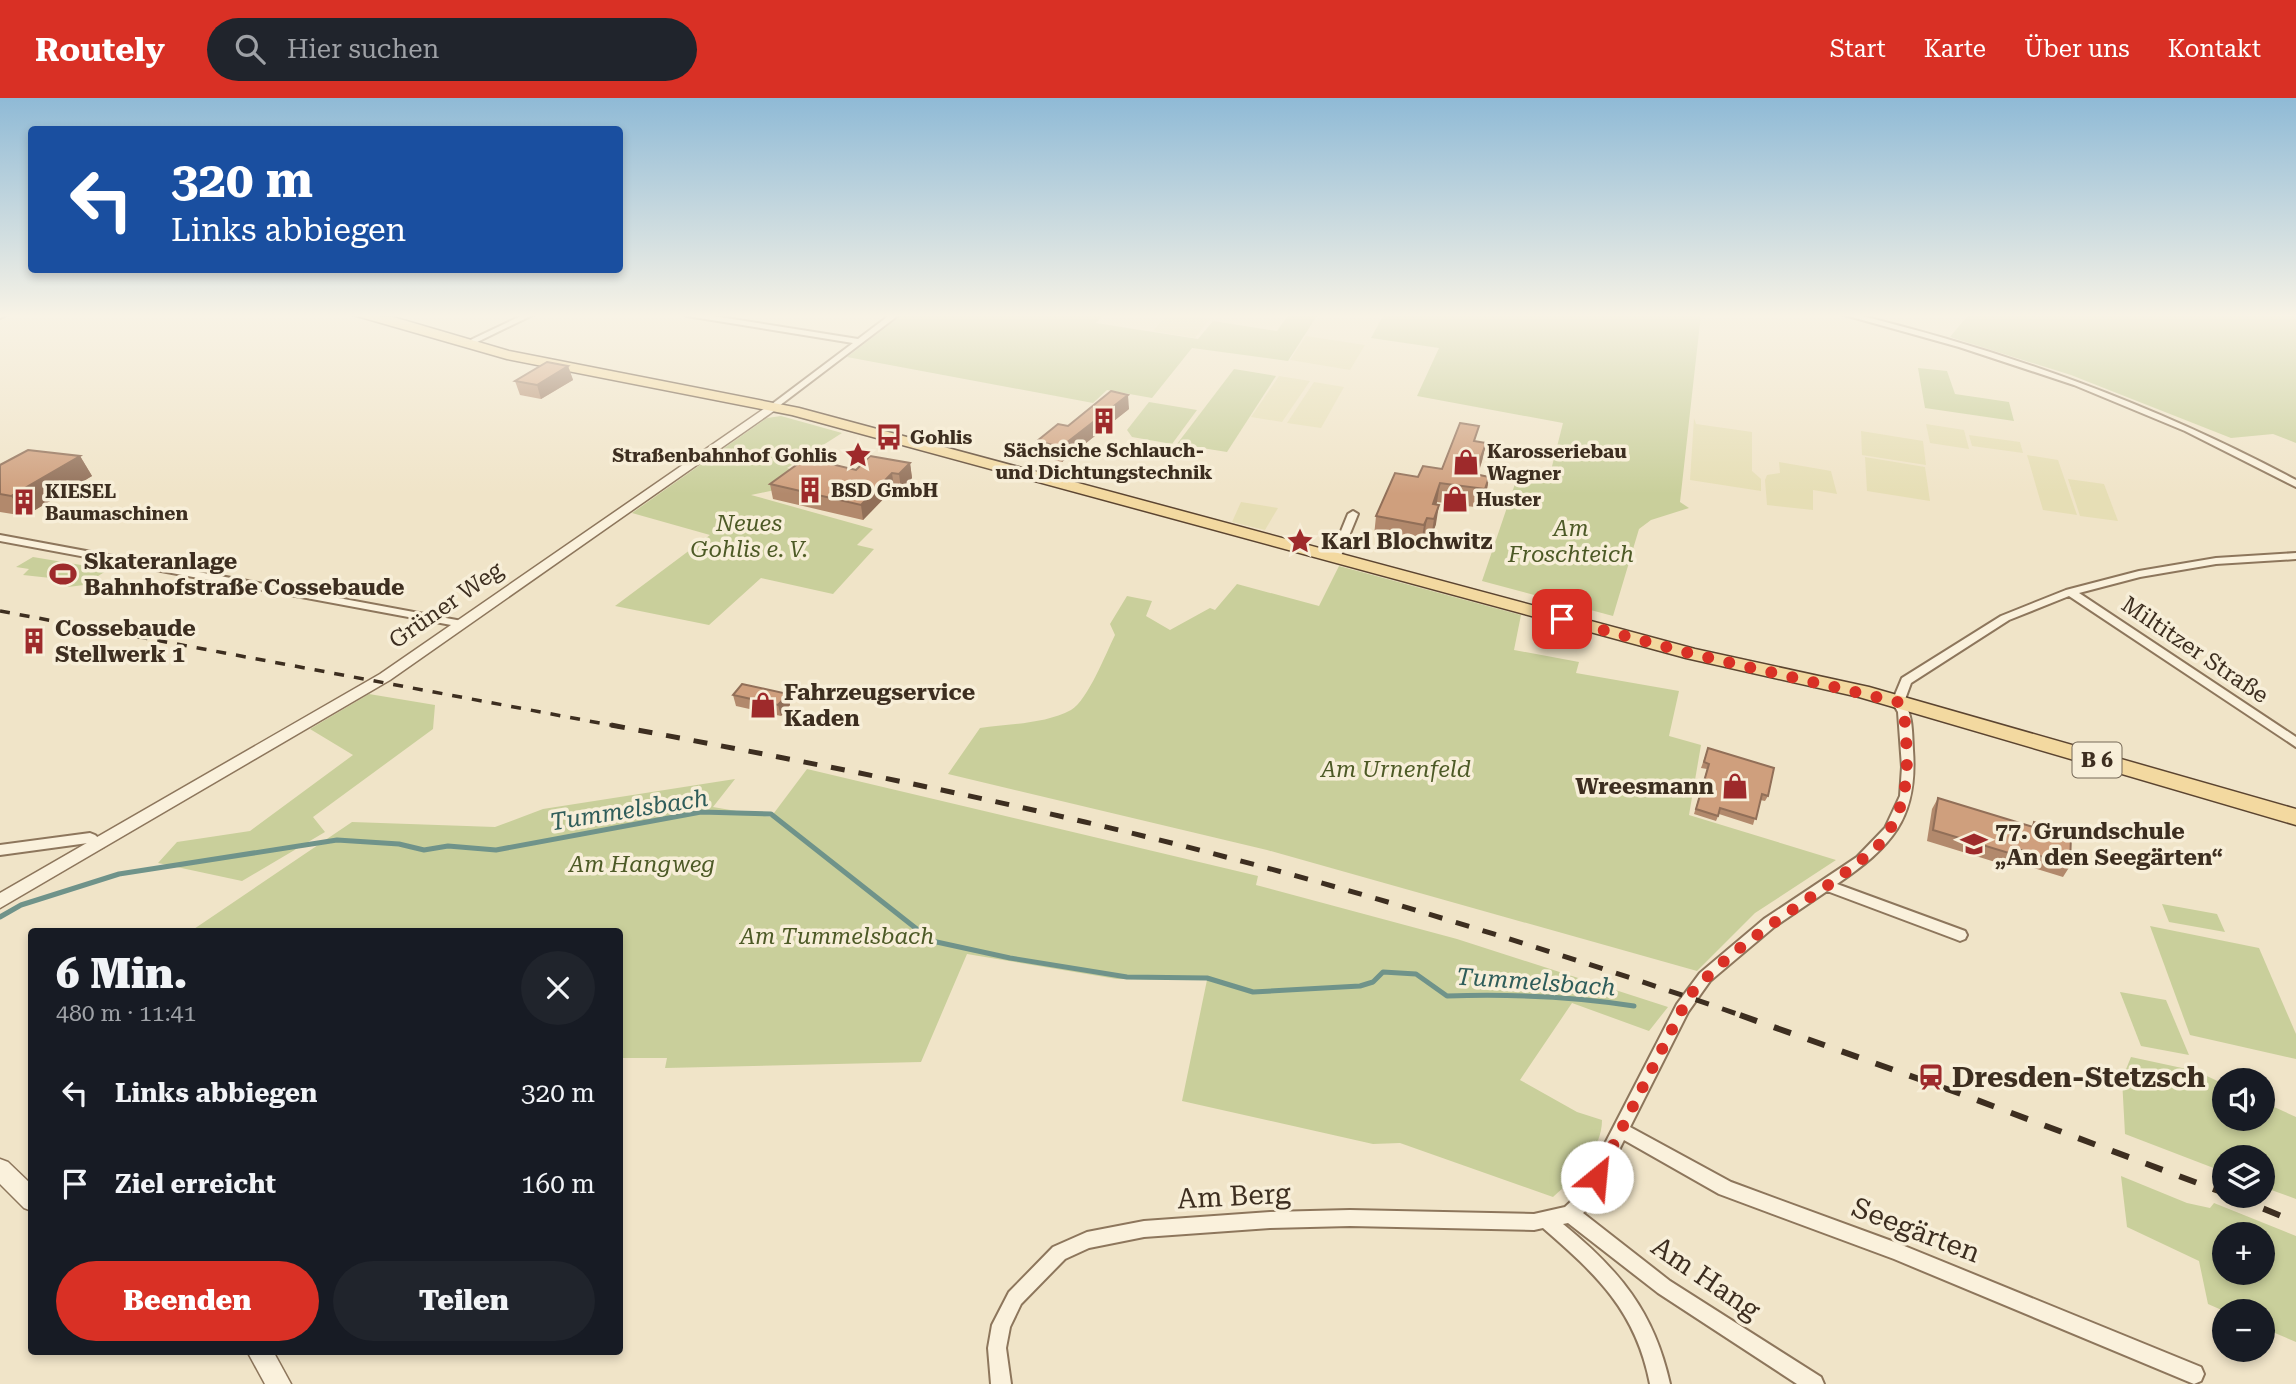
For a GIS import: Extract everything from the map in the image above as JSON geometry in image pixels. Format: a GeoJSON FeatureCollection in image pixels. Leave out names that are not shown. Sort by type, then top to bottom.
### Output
{"type":"FeatureCollection","features":[{"type":"Feature","properties":{"kind":"main road","name":"B 6"},"geometry":{"type":"LineString","coordinates":[[607,374],[775,406],[1693,654],[1898,702],[2296,817]]}},
{"type":"Feature","properties":{"kind":"street","name":"Grüner Weg"},"geometry":{"type":"LineString","coordinates":[[0,901],[377,682],[817,374]]}},
{"type":"Feature","properties":{"kind":"street"},"geometry":{"type":"LineString","coordinates":[[2055,374],[2142,405],[2247,456],[2296,484]]}},
{"type":"Feature","properties":{"kind":"street"},"geometry":{"type":"LineString","coordinates":[[1335,558],[1353,514]]}},
{"type":"Feature","properties":{"kind":"street"},"geometry":{"type":"LineString","coordinates":[[0,538],[462,624]]}},
{"type":"Feature","properties":{"kind":"street"},"geometry":{"type":"LineString","coordinates":[[1570,1214],[1585,1200],[1682,1008],[1700,983],[1769,923],[1877,847],[1891,831],[1906,796],[1908,767],[1905,712],[1898,702],[1906,681],[2005,618],[2070,592],[2139,573],[2202,563],[2296,556]]}},
{"type":"Feature","properties":{"kind":"street","name":"Miltitzer Straße"},"geometry":{"type":"LineString","coordinates":[[2070,592],[2296,743]]}},
{"type":"Feature","properties":{"kind":"street"},"geometry":{"type":"LineString","coordinates":[[0,850],[90,838],[98,844]]}},
{"type":"Feature","properties":{"kind":"street"},"geometry":{"type":"LineString","coordinates":[[1826,885],[1960,935]]}},
{"type":"Feature","properties":{"kind":"street","name":"Seegärten"},"geometry":{"type":"LineString","coordinates":[[1622,1131],[1725,1188],[1897,1252],[2194,1374]]}},
{"type":"Feature","properties":{"kind":"street"},"geometry":{"type":"LineString","coordinates":[[0,1169],[28,1197]]}},
{"type":"Feature","properties":{"kind":"street","name":"Am Berg"},"geometry":{"type":"LineString","coordinates":[[1001,1384],[997,1348],[1001,1325],[1015,1297],[1059,1253],[1087,1240],[1144,1229],[1270,1220],[1546,1220],[1570,1214]]}},
{"type":"Feature","properties":{"kind":"street","name":"Am Hang"},"geometry":{"type":"LineString","coordinates":[[1570,1214],[1664,1287],[1814,1384]]}},
{"type":"Feature","properties":{"kind":"street"},"geometry":{"type":"LineString","coordinates":[[1546,1220],[1580,1248],[1630,1302],[1647,1332],[1660,1384]]}},
{"type":"Feature","properties":{"kind":"street"},"geometry":{"type":"LineString","coordinates":[[262,1355],[279,1384]]}},
{"type":"Feature","properties":{"kind":"shaded area"},"geometry":{"type":"Polygon","coordinates":[[[1279,376],[1310,381],[1282,422],[1251,417],[1279,376]]]}},
{"type":"Feature","properties":{"kind":"shaded area"},"geometry":{"type":"Polygon","coordinates":[[[1314,382],[1344,387],[1321,428],[1287,423],[1314,382]]]}},
{"type":"Feature","properties":{"kind":"shaded area"},"geometry":{"type":"Polygon","coordinates":[[[1694,418],[1696,424],[1752,432],[1752,471],[1761,479],[1761,491],[1690,480],[1694,418]]]}},
{"type":"Feature","properties":{"kind":"shaded area"},"geometry":{"type":"Polygon","coordinates":[[[1926,424],[1964,430],[1969,449],[1930,443],[1926,424]]]}},
{"type":"Feature","properties":{"kind":"shaded area"},"geometry":{"type":"Polygon","coordinates":[[[1861,431],[1923,441],[1926,465],[1862,455],[1861,431]]]}},
{"type":"Feature","properties":{"kind":"shaded area"},"geometry":{"type":"Polygon","coordinates":[[[1969,435],[2020,442],[2023,453],[1972,446],[1969,435]]]}},
{"type":"Feature","properties":{"kind":"shaded area"},"geometry":{"type":"Polygon","coordinates":[[[2027,455],[2058,460],[2077,515],[2043,510],[2027,455]]]}},
{"type":"Feature","properties":{"kind":"shaded area"},"geometry":{"type":"Polygon","coordinates":[[[1865,457],[1925,467],[1930,501],[1867,491],[1865,457]]]}},
{"type":"Feature","properties":{"kind":"shaded area"},"geometry":{"type":"Polygon","coordinates":[[[1779,462],[1831,471],[1837,494],[1813,490],[1813,510],[1767,505],[1765,480],[1767,475],[1780,473],[1779,462]]]}},
{"type":"Feature","properties":{"kind":"shaded area"},"geometry":{"type":"Polygon","coordinates":[[[2068,479],[2104,484],[2118,521],[2080,516],[2068,479]]]}},
{"type":"Feature","properties":{"kind":"shaded area"},"geometry":{"type":"Polygon","coordinates":[[[1241,502],[1278,508],[1265,530],[1232,522],[1241,502]]]}},
{"type":"Feature","properties":{"kind":"green space"},"geometry":{"type":"Polygon","coordinates":[[[938,374],[1171,374],[1152,398],[1107,390],[1093,403],[938,374]]]}},
{"type":"Feature","properties":{"kind":"green space"},"geometry":{"type":"Polygon","coordinates":[[[1230,374],[1276,376],[1227,452],[1177,444],[1230,374]]]}},
{"type":"Feature","properties":{"kind":"green space","name":"Am Froschteich"},"geometry":{"type":"Polygon","coordinates":[[[1427,374],[1694,374],[1680,502],[1689,508],[1651,520],[1639,529],[1613,616],[1482,581],[1517,478],[1548,482],[1563,423],[1417,396],[1427,374]]]}},
{"type":"Feature","properties":{"kind":"green space"},"geometry":{"type":"Polygon","coordinates":[[[1919,374],[1948,374],[1955,394],[2009,402],[2014,421],[1925,408],[1919,374]]]}},
{"type":"Feature","properties":{"kind":"green space"},"geometry":{"type":"Polygon","coordinates":[[[2068,374],[2296,374],[2296,443],[2273,434],[2231,438],[2068,374]]]}},
{"type":"Feature","properties":{"kind":"green space"},"geometry":{"type":"Polygon","coordinates":[[[1149,402],[1197,410],[1172,444],[1132,437],[1127,430],[1149,402]]]}},
{"type":"Feature","properties":{"kind":"green space","name":"Neues Gohlis e. V."},"geometry":{"type":"Polygon","coordinates":[[[781,416],[842,433],[787,468],[799,472],[775,490],[751,495],[873,529],[857,545],[874,549],[833,594],[761,578],[709,625],[615,606],[710,535],[632,513],[767,418],[781,416]]]}},
{"type":"Feature","properties":{"kind":"green space","name":"Skateranlage Bahnhofstraße Cossebaude"},"geometry":{"type":"Polygon","coordinates":[[[33,557],[106,571],[84,585],[68,587],[60,579],[23,575],[29,569],[16,567],[33,557]]]}},
{"type":"Feature","properties":{"kind":"green space","name":"Am Urnenfeld"},"geometry":{"type":"Polygon","coordinates":[[[1339,566],[1521,615],[1514,650],[1579,662],[1576,673],[1679,691],[1669,736],[1701,745],[1689,815],[1836,860],[1755,913],[1697,971],[1267,850],[948,774],[980,728],[1050,718],[1077,705],[1102,664],[1115,635],[1110,624],[1127,596],[1152,601],[1146,616],[1170,630],[1210,608],[1215,610],[1237,584],[1319,606],[1339,566]]]}},
{"type":"Feature","properties":{"kind":"green space"},"geometry":{"type":"Polygon","coordinates":[[[369,694],[435,705],[433,729],[313,817],[325,832],[242,881],[158,863],[177,842],[250,831],[353,755],[310,729],[369,694]]]}},
{"type":"Feature","properties":{"kind":"green space"},"geometry":{"type":"Polygon","coordinates":[[[807,769],[1258,876],[1256,885],[1457,939],[1668,1007],[1649,1031],[1572,1003],[1520,1080],[1577,1112],[1602,1120],[1597,1142],[1586,1163],[1553,1197],[1400,1143],[1373,1144],[1182,1101],[1207,980],[1117,979],[967,954],[921,1062],[665,1068],[667,1058],[623,1058],[623,928],[195,928],[352,822],[495,827],[543,809],[735,779],[713,807],[771,817],[807,769]]]}},
{"type":"Feature","properties":{"kind":"green space"},"geometry":{"type":"Polygon","coordinates":[[[2162,904],[2217,914],[2225,932],[2169,922],[2162,904]]]}},
{"type":"Feature","properties":{"kind":"green space"},"geometry":{"type":"Polygon","coordinates":[[[2150,926],[2259,948],[2296,1034],[2296,1059],[2190,1035],[2150,926]]]}},
{"type":"Feature","properties":{"kind":"green space"},"geometry":{"type":"Polygon","coordinates":[[[2120,992],[2166,1000],[2189,1055],[2141,1046],[2120,992]]]}},
{"type":"Feature","properties":{"kind":"green space"},"geometry":{"type":"Polygon","coordinates":[[[2131,1057],[2196,1071],[2212,1078],[2212,1131],[2275,1131],[2275,1107],[2296,1117],[2296,1199],[2275,1191],[2275,1145],[2212,1145],[2212,1167],[2125,1134],[2122,1079],[2131,1057]]]}},
{"type":"Feature","properties":{"kind":"green space"},"geometry":{"type":"Polygon","coordinates":[[[2121,1176],[2187,1203],[2226,1208],[2261,1222],[2212,1222],[2212,1285],[2275,1285],[2275,1228],[2296,1236],[2296,1342],[2275,1333],[2275,1299],[2212,1299],[2212,1306],[2208,1304],[2199,1261],[2127,1227],[2121,1176]]]}},
{"type":"Feature","properties":{"kind":"building"},"geometry":{"type":"Polygon","coordinates":[[[527,374],[555,374],[537,385],[515,381],[527,374]]]}},
{"type":"Feature","properties":{"kind":"building"},"geometry":{"type":"Polygon","coordinates":[[[1111,391],[1128,395],[1061,447],[1037,441],[1058,424],[1068,426],[1111,391]]]}},
{"type":"Feature","properties":{"kind":"building"},"geometry":{"type":"Polygon","coordinates":[[[1460,423],[1479,426],[1474,441],[1486,443],[1475,474],[1489,477],[1485,489],[1440,483],[1433,504],[1439,505],[1434,519],[1427,518],[1424,525],[1376,516],[1395,473],[1418,477],[1423,466],[1442,469],[1460,423]]]}},
{"type":"Feature","properties":{"kind":"building"},"geometry":{"type":"Polygon","coordinates":[[[28,450],[80,456],[11,496],[0,494],[0,465],[28,450]]]}},
{"type":"Feature","properties":{"kind":"building"},"geometry":{"type":"Polygon","coordinates":[[[870,456],[910,463],[899,474],[892,473],[861,505],[770,484],[806,458],[856,470],[870,456]]]}},
{"type":"Feature","properties":{"kind":"building"},"geometry":{"type":"Polygon","coordinates":[[[742,684],[788,694],[778,705],[733,695],[742,684]]]}},
{"type":"Feature","properties":{"kind":"building","name":"Wreesmann"},"geometry":{"type":"Polygon","coordinates":[[[1708,748],[1774,768],[1768,796],[1762,794],[1756,819],[1720,808],[1718,816],[1696,809],[1709,764],[1704,762],[1708,748]]]}},
{"type":"Feature","properties":{"kind":"building"},"geometry":{"type":"Polygon","coordinates":[[[1938,798],[2033,827],[2034,822],[2071,834],[2070,866],[2012,847],[2012,854],[1933,830],[1938,798]]]}},
{"type":"Feature","properties":{"kind":"waterway","name":"Tummelsbach"},"geometry":{"type":"LineString","coordinates":[[0,917],[21,905],[119,874],[337,840],[399,844],[424,850],[448,846],[496,850],[701,812],[771,814],[932,941],[1010,958],[1127,977],[1207,978],[1253,992],[1360,986],[1373,982],[1383,972],[1416,974],[1447,996],[1540,996],[1634,1006]]}},
{"type":"Feature","properties":{"kind":"railway"},"geometry":{"type":"LineString","coordinates":[[0,611],[621,727]]}},
{"type":"Feature","properties":{"kind":"railway"},"geometry":{"type":"LineString","coordinates":[[611,725],[908,783],[1169,842],[1418,911],[1583,962],[1746,1017]]}},
{"type":"Feature","properties":{"kind":"railway"},"geometry":{"type":"LineString","coordinates":[[1740,1015],[2212,1188]]}},
{"type":"Feature","properties":{"kind":"railway"},"geometry":{"type":"LineString","coordinates":[[2262,1208],[2296,1222]]}},
{"type":"Feature","properties":{"kind":"place","name":"Sächsiche Schlauch- und Dichtungstechnik"},"geometry":{"type":"Point","coordinates":[1104,421]}},
{"type":"Feature","properties":{"kind":"place","name":"Gohlis"},"geometry":{"type":"Point","coordinates":[889,437]}},
{"type":"Feature","properties":{"kind":"place","name":"Straßenbahnhof Gohlis"},"geometry":{"type":"Point","coordinates":[858,455]}},
{"type":"Feature","properties":{"kind":"place","name":"Karosseriebau Wagner"},"geometry":{"type":"Point","coordinates":[1466,462]}},
{"type":"Feature","properties":{"kind":"place","name":"BSD GmbH"},"geometry":{"type":"Point","coordinates":[810,490]}},
{"type":"Feature","properties":{"kind":"place","name":"Huster"},"geometry":{"type":"Point","coordinates":[1455,499]}},
{"type":"Feature","properties":{"kind":"place","name":"KIESEL Baumaschinen"},"geometry":{"type":"Point","coordinates":[24,502]}},
{"type":"Feature","properties":{"kind":"place","name":"Karl Blochwitz"},"geometry":{"type":"Point","coordinates":[1300,541]}},
{"type":"Feature","properties":{"kind":"place","name":"Skateranlage Bahnhofstraße Cossebaude"},"geometry":{"type":"Point","coordinates":[63,574]}},
{"type":"Feature","properties":{"kind":"place","name":"Cossebaude Stellwerk 1"},"geometry":{"type":"Point","coordinates":[34,641]}},
{"type":"Feature","properties":{"kind":"place","name":"Fahrzeugservice Kaden"},"geometry":{"type":"Point","coordinates":[763,705]}},
{"type":"Feature","properties":{"kind":"place","name":"Wreesmann"},"geometry":{"type":"Point","coordinates":[1735,786]}},
{"type":"Feature","properties":{"kind":"place","name":"77. Grundschule „An den Seegärten“"},"geometry":{"type":"Point","coordinates":[1974,844]}},
{"type":"Feature","properties":{"kind":"place","name":"Dresden-Stetzsch"},"geometry":{"type":"Point","coordinates":[1931,1077]}},
{"type":"Feature","properties":{"kind":"route"},"geometry":{"type":"LineString","coordinates":[[1562,619],[1737,665],[1862,691],[1898,702],[1905,712],[1908,767],[1906,796],[1891,831],[1862,860],[1769,923],[1705,977],[1682,1008],[1597,1177]]}},
{"type":"Feature","properties":{"kind":"park label","name":"Am Hangweg"},"geometry":{"type":"Point","coordinates":[642,864]}},
{"type":"Feature","properties":{"kind":"park label","name":"Am Tummelsbach"},"geometry":{"type":"Point","coordinates":[837,936]}}]}
